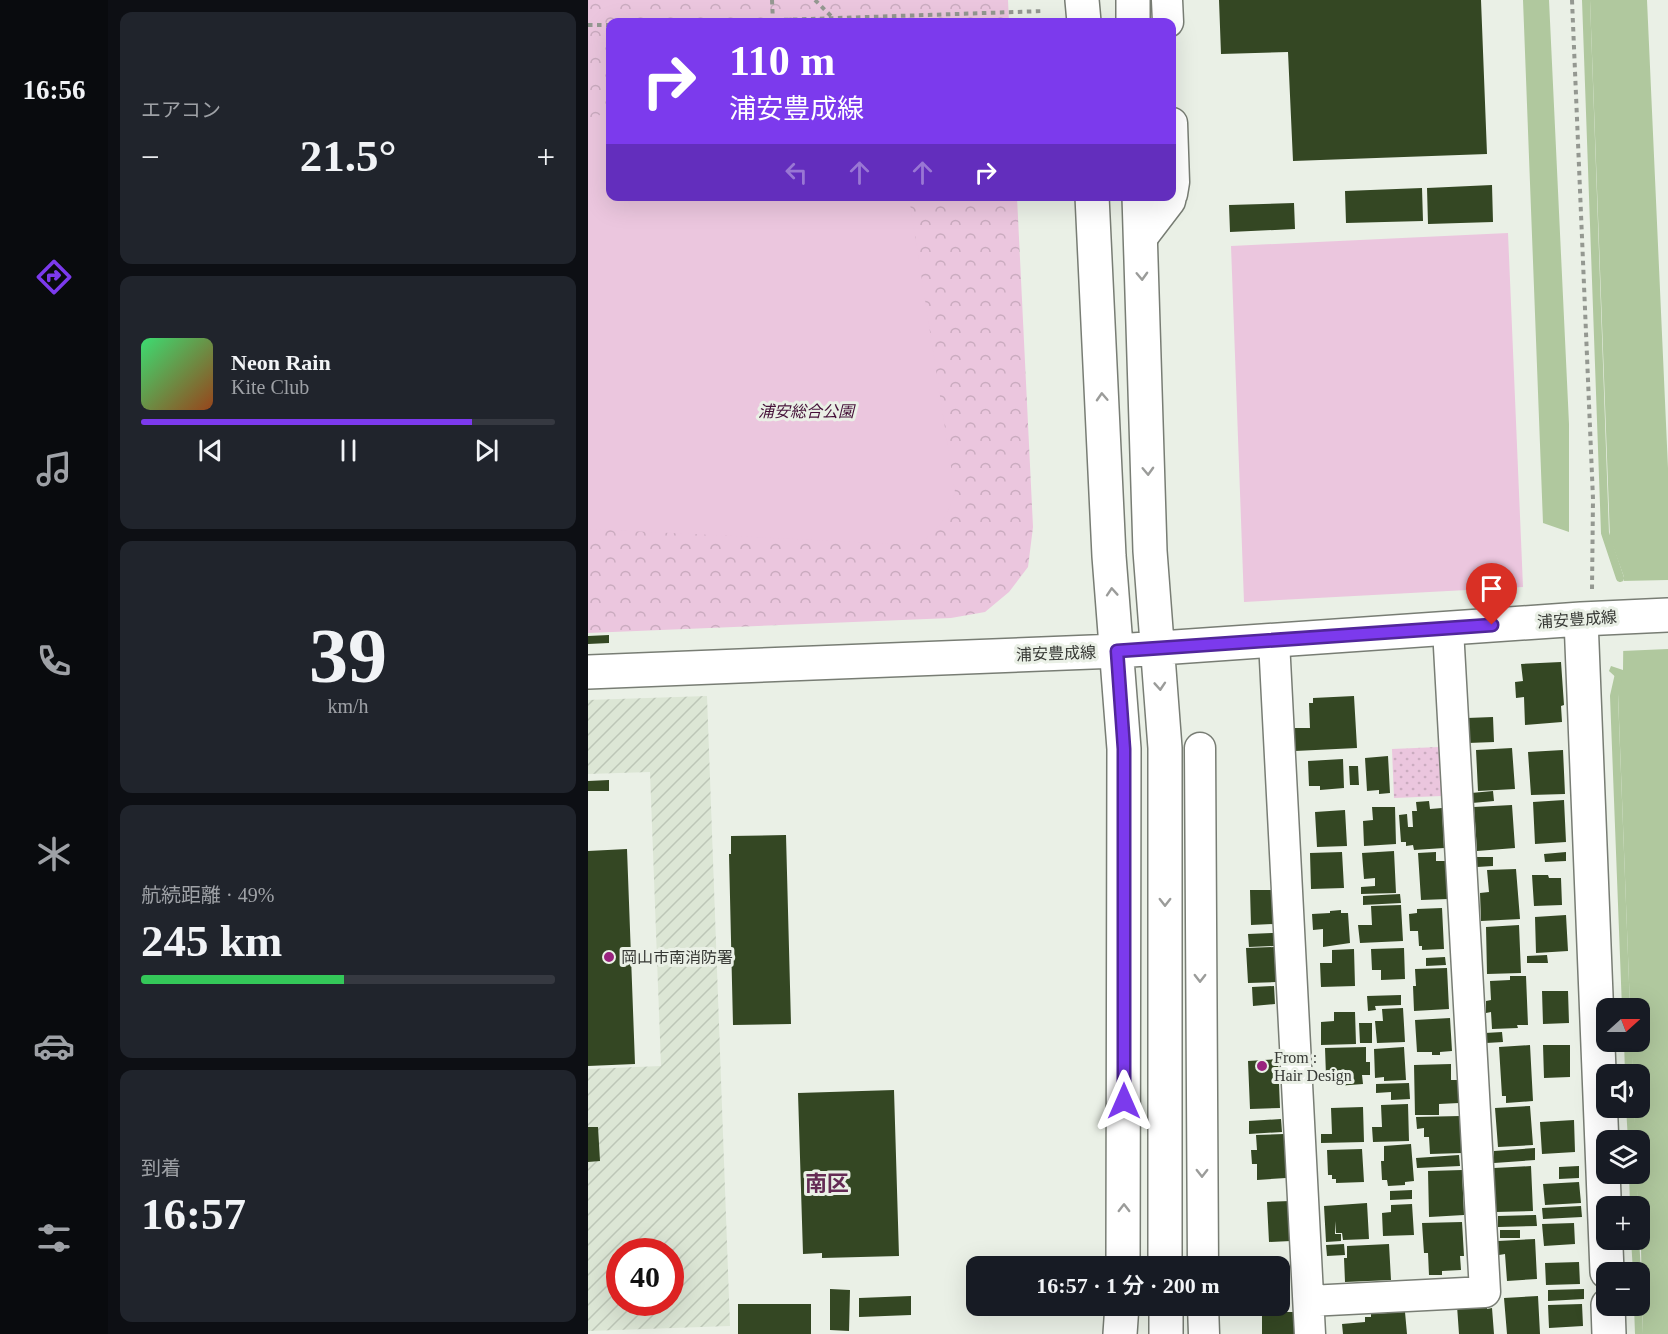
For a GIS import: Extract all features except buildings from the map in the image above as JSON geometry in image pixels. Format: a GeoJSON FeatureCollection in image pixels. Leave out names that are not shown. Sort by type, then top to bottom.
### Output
{"type":"FeatureCollection","features":[{"type":"Feature","properties":{"kind":"street"},"geometry":{"type":"LineString","coordinates":[[1082,0],[1083,18]]}},
{"type":"Feature","properties":{"kind":"street"},"geometry":{"type":"LineString","coordinates":[[1133,0],[1133,18]]}},
{"type":"Feature","properties":{"kind":"street"},"geometry":{"type":"LineString","coordinates":[[1167,0],[1168,18]]}},
{"type":"Feature","properties":{"kind":"street"},"geometry":{"type":"LineString","coordinates":[[1092,201],[1109,556],[1124,749],[1123,1256]]}},
{"type":"Feature","properties":{"kind":"street"},"geometry":{"type":"LineString","coordinates":[[1139,201],[1150,551],[1165,748],[1165,1256]]}},
{"type":"Feature","properties":{"kind":"street"},"geometry":{"type":"LineString","coordinates":[[1141,239],[1170,201]]}},
{"type":"Feature","properties":{"kind":"street"},"geometry":{"type":"LineString","coordinates":[[1596,610],[1607,1262]]}},
{"type":"Feature","properties":{"kind":"street","name":"浦安豊成線"},"geometry":{"type":"LineString","coordinates":[[588,672],[1117,651],[1448,629],[1596,610],[1668,615]]}},
{"type":"Feature","properties":{"kind":"street"},"geometry":{"type":"LineString","coordinates":[[1309,1301],[1485,1292],[1448,629]]}},
{"type":"Feature","properties":{"kind":"street"},"geometry":{"type":"LineString","coordinates":[[1274,641],[1310,1334]]}},
{"type":"Feature","properties":{"kind":"street"},"geometry":{"type":"LineString","coordinates":[[1200,748],[1203,1256]]}},
{"type":"Feature","properties":{"kind":"street"},"geometry":{"type":"LineString","coordinates":[[1165,856],[1199,856]]}},
{"type":"Feature","properties":{"kind":"street"},"geometry":{"type":"LineString","coordinates":[[1120,1334],[1121,1316]]}},
{"type":"Feature","properties":{"kind":"street"},"geometry":{"type":"LineString","coordinates":[[1166,1316],[1166,1334]]}},
{"type":"Feature","properties":{"kind":"street"},"geometry":{"type":"LineString","coordinates":[[1203,1316],[1204,1334]]}},
{"type":"Feature","properties":{"kind":"street"},"geometry":{"type":"LineString","coordinates":[[1608,1316],[1609,1334]]}},
{"type":"Feature","properties":{"kind":"path"},"geometry":{"type":"LineString","coordinates":[[772,0],[773,18]]}},
{"type":"Feature","properties":{"kind":"path"},"geometry":{"type":"LineString","coordinates":[[815,0],[834,18]]}},
{"type":"Feature","properties":{"kind":"path"},"geometry":{"type":"LineString","coordinates":[[1572,0],[1596,610]]}},
{"type":"Feature","properties":{"kind":"path"},"geometry":{"type":"LineString","coordinates":[[861,18],[1044,11]]}},
{"type":"Feature","properties":{"kind":"path"},"geometry":{"type":"LineString","coordinates":[[588,25],[606,25]]}},
{"type":"Feature","properties":{"kind":"shaded area"},"geometry":{"type":"Polygon","coordinates":[[[1523,0],[1549,0],[1569,424],[1569,532],[1543,523],[1523,0]]]}},
{"type":"Feature","properties":{"kind":"shaded area"},"geometry":{"type":"Polygon","coordinates":[[[1590,0],[1647,0],[1668,468],[1668,1334],[1643,1334],[1643,1316],[1650,1316],[1650,1262],[1641,1262],[1641,1250],[1650,1250],[1650,1196],[1637,1196],[1637,1184],[1650,1184],[1650,1130],[1635,1130],[1634,1118],[1650,1118],[1650,1064],[1632,1064],[1632,1052],[1650,1052],[1650,998],[1630,998],[1618,693],[1620,681],[1609,671],[1611,666],[1623,670],[1624,577],[1610,538],[1590,0]]]}},
{"type":"Feature","properties":{"kind":"shaded area"},"geometry":{"type":"Polygon","coordinates":[[[707,696],[730,1326],[588,1331],[588,1069],[661,1066],[650,772],[588,774],[588,700],[707,696]]]}},
{"type":"Feature","properties":{"kind":"green space","name":"浦安総合公園"},"geometry":{"type":"Polygon","coordinates":[[[588,0],[1008,0],[1009,18],[606,18],[606,201],[1017,201],[1033,527],[1028,567],[1009,592],[985,612],[951,618],[588,633],[588,0]]]}},
{"type":"Feature","properties":{"kind":"green space"},"geometry":{"type":"Polygon","coordinates":[[[606,109],[606,201],[910,201],[955,492],[942,522],[918,545],[588,529],[588,125],[606,109]]]}},
{"type":"Feature","properties":{"kind":"green space"},"geometry":{"type":"Polygon","coordinates":[[[1508,233],[1523,587],[1244,602],[1231,246],[1508,233]]]}},
{"type":"Feature","properties":{"kind":"green space"},"geometry":{"type":"Polygon","coordinates":[[[1439,747],[1442,796],[1394,798],[1392,749],[1439,747]]]}},
{"type":"Feature","properties":{"kind":"pier"},"geometry":{"type":"Polygon","coordinates":[[[1668,580],[1668,649],[1622,651],[1621,581],[1668,580]]]}},
{"type":"Feature","properties":{"kind":"waterway"},"geometry":{"type":"LineString","coordinates":[[1586,0],[1605,533],[1620,578]]}},
{"type":"Feature","properties":{"kind":"waterway"},"geometry":{"type":"LineString","coordinates":[[1619,674],[1614,696],[1626,998]]}},
{"type":"Feature","properties":{"kind":"waterway"},"geometry":{"type":"LineString","coordinates":[[1628,1052],[1629,1064]]}},
{"type":"Feature","properties":{"kind":"waterway"},"geometry":{"type":"LineString","coordinates":[[1631,1118],[1631,1130]]}},
{"type":"Feature","properties":{"kind":"waterway"},"geometry":{"type":"LineString","coordinates":[[1633,1184],[1634,1196]]}},
{"type":"Feature","properties":{"kind":"waterway"},"geometry":{"type":"LineString","coordinates":[[1636,1250],[1636,1262]]}},
{"type":"Feature","properties":{"kind":"waterway"},"geometry":{"type":"LineString","coordinates":[[1638,1316],[1639,1334]]}},
{"type":"Feature","properties":{"kind":"place","name":"岡山市南消防署"},"geometry":{"type":"Point","coordinates":[609,957]}},
{"type":"Feature","properties":{"kind":"place","name":"From : Hair Design"},"geometry":{"type":"Point","coordinates":[1262,1066]}},
{"type":"Feature","properties":{"kind":"district","name":"南区"},"geometry":{"type":"Point","coordinates":[827,1183]}},
{"type":"Feature","properties":{"kind":"route"},"geometry":{"type":"LineString","coordinates":[[1124,1101],[1124,749],[1117,651],[1492,625]]}}]}
